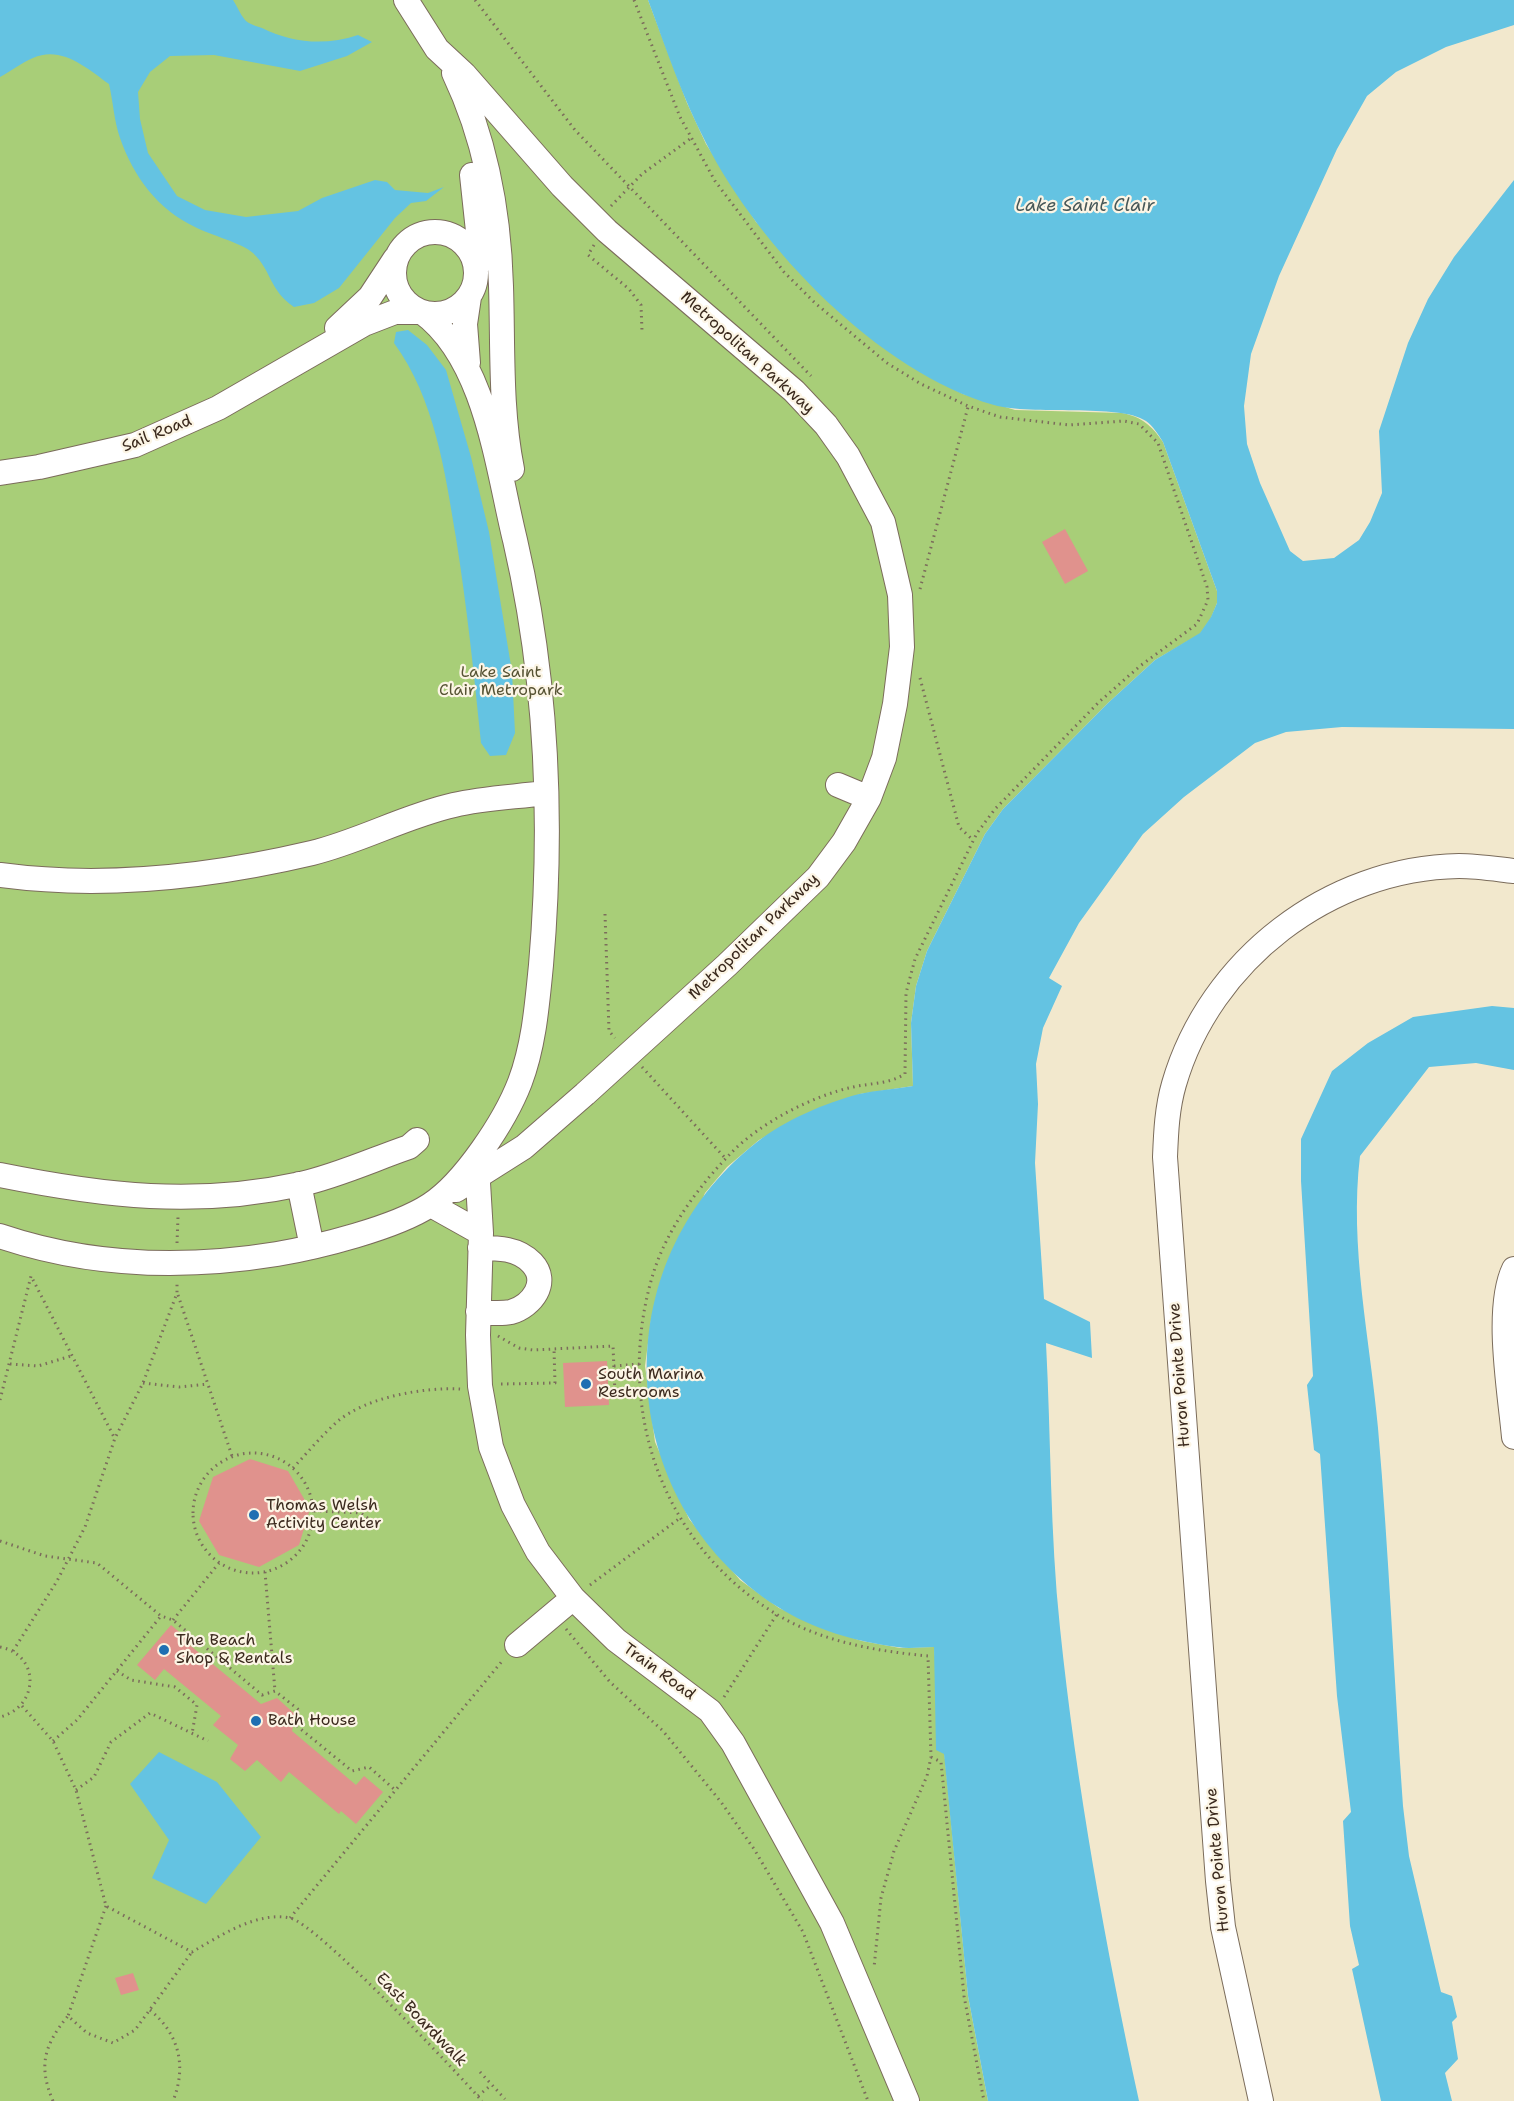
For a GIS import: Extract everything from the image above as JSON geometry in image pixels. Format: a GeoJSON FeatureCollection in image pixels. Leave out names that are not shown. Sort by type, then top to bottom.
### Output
{"type":"FeatureCollection","features":[{"type":"Feature","properties":{"kind":"street","name":"Metropolitan Parkway"},"geometry":{"type":"LineString","coordinates":[[406,0],[437,49],[464,74],[525,146],[607,231],[794,391],[826,425],[848,456],[883,522],[900,595],[902,647],[895,704],[884,758],[869,798],[844,842],[818,877],[788,907],[585,1094],[524,1147],[478,1166]]}},
{"type":"Feature","properties":{"kind":"street"},"geometry":{"type":"LineString","coordinates":[[0,1236],[98,1258],[162,1264],[235,1261],[312,1247],[425,1208],[478,1166],[520,1084],[531,1042],[543,933],[545,793],[536,663],[524,584],[492,444],[469,369],[465,324],[469,297],[475,284],[478,231],[469,154],[459,112],[437,49]]}},
{"type":"Feature","properties":{"kind":"street"},"geometry":{"type":"LineString","coordinates":[[437,49],[454,74],[465,100],[482,150],[491,193],[499,252],[503,384],[509,451],[528,543],[524,584]]}},
{"type":"Feature","properties":{"kind":"street"},"geometry":{"type":"LineString","coordinates":[[301,359],[358,310],[405,244],[417,236],[430,232],[444,233],[456,238],[474,258],[476,271]]}},
{"type":"Feature","properties":{"kind":"street"},"geometry":{"type":"LineString","coordinates":[[398,256],[394,269],[395,283],[410,306],[422,312],[449,336],[469,369]]}},
{"type":"Feature","properties":{"kind":"street"},"geometry":{"type":"LineString","coordinates":[[301,359],[382,315],[395,312],[435,314],[448,312],[460,306],[469,297]]}},
{"type":"Feature","properties":{"kind":"street","name":"Sail Road"},"geometry":{"type":"LineString","coordinates":[[0,473],[39,468],[135,445],[218,408],[301,359]]}},
{"type":"Feature","properties":{"kind":"street"},"geometry":{"type":"LineString","coordinates":[[838,785],[869,798]]}},
{"type":"Feature","properties":{"kind":"street"},"geometry":{"type":"LineString","coordinates":[[0,875],[82,881],[132,881],[183,875],[314,852],[456,804],[545,793]]}},
{"type":"Feature","properties":{"kind":"street","name":"Huron Pointe Drive"},"geometry":{"type":"LineString","coordinates":[[1261,2101],[1225,1937],[1219,1893],[1170,1236],[1165,1157],[1166,1120],[1185,1052],[1199,1025],[1222,989],[1257,948],[1285,925],[1312,906],[1377,880],[1417,871],[1460,866],[1514,871]]}},
{"type":"Feature","properties":{"kind":"street"},"geometry":{"type":"LineString","coordinates":[[0,1175],[72,1189],[148,1198],[220,1195],[299,1184],[409,1147],[417,1140]]}},
{"type":"Feature","properties":{"kind":"street","name":"Train Road"},"geometry":{"type":"LineString","coordinates":[[478,1166],[480,1386],[495,1456],[518,1514],[538,1552],[616,1640],[710,1711],[733,1743],[831,1923],[907,2101]]}},
{"type":"Feature","properties":{"kind":"street"},"geometry":{"type":"LineString","coordinates":[[299,1184],[312,1247]]}},
{"type":"Feature","properties":{"kind":"street"},"geometry":{"type":"LineString","coordinates":[[425,1208],[480,1240],[519,1254],[533,1263],[540,1278],[534,1298],[521,1308],[502,1313],[478,1324]]}},
{"type":"Feature","properties":{"kind":"street"},"geometry":{"type":"LineString","coordinates":[[1514,1269],[1506,1292],[1504,1318],[1514,1437]]}},
{"type":"Feature","properties":{"kind":"street"},"geometry":{"type":"LineString","coordinates":[[517,1645],[577,1595]]}},
{"type":"Feature","properties":{"kind":"path"},"geometry":{"type":"LineString","coordinates":[[475,0],[557,109],[628,187],[813,378]]}},
{"type":"Feature","properties":{"kind":"path"},"geometry":{"type":"LineString","coordinates":[[634,0],[690,139],[737,213],[784,272],[815,303],[887,363],[921,384],[968,406],[1000,417],[1058,424],[1124,421],[1139,424],[1158,443],[1207,587],[1208,600],[1197,624],[1140,666],[1100,702],[995,809],[973,841],[915,959],[906,993],[905,1074],[895,1080],[842,1090],[801,1106],[777,1118],[733,1151],[693,1198],[664,1249],[653,1274],[640,1364],[639,1392],[644,1432],[657,1473],[680,1518],[710,1559],[744,1591],[777,1614],[811,1631],[862,1647],[928,1656],[931,1757],[927,1776],[894,1851],[881,1898],[873,1977],[868,1988],[861,1991]]}},
{"type":"Feature","properties":{"kind":"path"},"geometry":{"type":"LineString","coordinates":[[642,331],[641,305],[629,289],[588,255],[616,221],[606,213],[628,187],[667,154],[690,139]]}},
{"type":"Feature","properties":{"kind":"path"},"geometry":{"type":"LineString","coordinates":[[914,584],[919,594],[968,406]]}},
{"type":"Feature","properties":{"kind":"path"},"geometry":{"type":"LineString","coordinates":[[918,670],[959,828],[973,841]]}},
{"type":"Feature","properties":{"kind":"path"},"geometry":{"type":"LineString","coordinates":[[177,1251],[178,1212]]}},
{"type":"Feature","properties":{"kind":"path"},"geometry":{"type":"LineString","coordinates":[[0,1400],[31,1276],[115,1438]]}},
{"type":"Feature","properties":{"kind":"path"},"geometry":{"type":"LineString","coordinates":[[177,1283],[177,1293],[232,1457]]}},
{"type":"Feature","properties":{"kind":"path"},"geometry":{"type":"LineString","coordinates":[[13,1652],[69,1559],[85,1527],[115,1438],[143,1383],[177,1293]]}},
{"type":"Feature","properties":{"kind":"path"},"geometry":{"type":"LineString","coordinates":[[478,1324],[519,1348],[613,1346],[615,1394],[639,1392]]}},
{"type":"Feature","properties":{"kind":"path"},"geometry":{"type":"LineString","coordinates":[[491,1385],[555,1383],[554,1349]]}},
{"type":"Feature","properties":{"kind":"path"},"geometry":{"type":"LineString","coordinates":[[10,1364],[38,1366],[71,1356]]}},
{"type":"Feature","properties":{"kind":"path"},"geometry":{"type":"LineString","coordinates":[[614,1366],[640,1364]]}},
{"type":"Feature","properties":{"kind":"path"},"geometry":{"type":"LineString","coordinates":[[143,1383],[180,1388],[208,1384]]}},
{"type":"Feature","properties":{"kind":"path"},"geometry":{"type":"LineString","coordinates":[[293,1468],[340,1419],[378,1401],[408,1392],[435,1388],[465,1389]]}},
{"type":"Feature","properties":{"kind":"path"},"geometry":{"type":"LineString","coordinates":[[251,1452],[266,1454],[293,1468],[304,1480],[314,1511],[312,1530],[304,1546],[292,1560],[277,1569],[265,1572],[244,1573],[219,1563],[203,1547],[195,1530],[192,1511],[196,1493],[205,1476],[219,1463],[251,1452]]}},
{"type":"Feature","properties":{"kind":"path"},"geometry":{"type":"LineString","coordinates":[[314,1511],[361,1514],[370,1520]]}},
{"type":"Feature","properties":{"kind":"path"},"geometry":{"type":"LineString","coordinates":[[577,1595],[680,1518]]}},
{"type":"Feature","properties":{"kind":"path"},"geometry":{"type":"LineString","coordinates":[[0,1541],[45,1556],[97,1563],[161,1616],[173,1620],[262,1695],[276,1691]]}},
{"type":"Feature","properties":{"kind":"path"},"geometry":{"type":"LineString","coordinates":[[173,1620],[219,1563]]}},
{"type":"Feature","properties":{"kind":"path"},"geometry":{"type":"LineString","coordinates":[[265,1572],[276,1691],[299,1710],[297,1726],[352,1771],[369,1767],[394,1789]]}},
{"type":"Feature","properties":{"kind":"path"},"geometry":{"type":"LineString","coordinates":[[710,1711],[722,1700],[777,1614]]}},
{"type":"Feature","properties":{"kind":"path"},"geometry":{"type":"LineString","coordinates":[[53,1741],[77,1720],[161,1616]]}},
{"type":"Feature","properties":{"kind":"path"},"geometry":{"type":"LineString","coordinates":[[560,1621],[610,1682],[663,1731],[722,1802],[759,1857],[803,1932],[868,2101]]}},
{"type":"Feature","properties":{"kind":"path"},"geometry":{"type":"LineString","coordinates":[[68,2016],[87,2033],[113,2043],[135,2030],[192,1952],[252,1920],[290,1918],[394,1789],[517,1645]]}},
{"type":"Feature","properties":{"kind":"path"},"geometry":{"type":"LineString","coordinates":[[0,1647],[21,1658],[30,1677],[27,1697],[21,1706],[12,1713],[0,1717]]}},
{"type":"Feature","properties":{"kind":"path"},"geometry":{"type":"LineString","coordinates":[[117,1671],[131,1680],[175,1687],[197,1706],[192,1734]]}},
{"type":"Feature","properties":{"kind":"path"},"geometry":{"type":"LineString","coordinates":[[21,1706],[53,1741],[76,1790],[106,1906],[68,2016],[53,2035],[44,2060],[45,2083],[53,2101]]}},
{"type":"Feature","properties":{"kind":"path"},"geometry":{"type":"LineString","coordinates":[[76,1790],[94,1777],[111,1743],[150,1713],[208,1741]]}},
{"type":"Feature","properties":{"kind":"path"},"geometry":{"type":"LineString","coordinates":[[931,1757],[941,1762],[964,1996],[984,2101]]}},
{"type":"Feature","properties":{"kind":"path"},"geometry":{"type":"LineString","coordinates":[[106,1906],[192,1952]]}},
{"type":"Feature","properties":{"kind":"path","name":"East Boardwalk"},"geometry":{"type":"LineString","coordinates":[[290,1918],[342,1956],[482,2101]]}},
{"type":"Feature","properties":{"kind":"path"},"geometry":{"type":"LineString","coordinates":[[150,2010],[172,2035],[181,2058],[180,2082],[173,2101]]}},
{"type":"Feature","properties":{"kind":"path"},"geometry":{"type":"LineString","coordinates":[[480,2072],[505,2099]]}},
{"type":"Feature","properties":{"kind":"path"},"geometry":{"type":"LineString","coordinates":[[478,2097],[491,2085]]}},
{"type":"Feature","properties":{"kind":"green space","name":"Lake Saint Clair Metropark"},"geometry":{"type":"Polygon","coordinates":[[[0,0],[648,0],[687,103],[706,144],[756,222],[931,378],[963,394],[1015,410],[1122,413],[1146,423],[1163,442],[1217,591],[1217,603],[1211,618],[1200,634],[1155,660],[1108,703],[1003,809],[985,834],[927,951],[916,986],[911,1023],[913,1086],[860,1094],[796,1119],[759,1140],[727,1167],[705,1193],[651,1320],[645,1366],[655,1442],[689,1519],[740,1580],[779,1608],[823,1628],[862,1641],[900,1648],[934,1647],[968,1996],[988,2101],[0,2101],[0,0]]]}},
{"type":"Feature","properties":{"kind":"water"},"geometry":{"type":"Polygon","coordinates":[[[0,0],[233,0],[247,21],[285,37],[321,42],[358,35],[372,42],[347,56],[300,71],[214,55],[170,56],[150,72],[138,92],[140,119],[148,153],[177,196],[205,210],[246,217],[298,211],[322,198],[375,180],[387,182],[395,190],[428,193],[444,187],[426,201],[411,203],[395,218],[339,288],[314,303],[294,307],[280,294],[253,253],[182,220],[148,190],[125,152],[116,125],[109,84],[73,60],[54,54],[33,58],[0,77],[0,0]]]}},
{"type":"Feature","properties":{"kind":"water","name":"Lake Saint Clair"},"geometry":{"type":"Polygon","coordinates":[[[648,0],[1514,0],[1514,25],[1446,47],[1396,72],[1367,96],[1337,149],[1279,276],[1251,354],[1244,406],[1247,444],[1260,483],[1290,551],[1303,561],[1334,558],[1359,540],[1370,522],[1382,493],[1379,431],[1408,343],[1428,299],[1454,257],[1514,180],[1514,729],[1342,727],[1286,732],[1255,743],[1184,797],[1143,834],[1079,923],[1049,978],[1062,986],[1043,1028],[1036,1064],[1038,1104],[1035,1163],[1044,1299],[1090,1322],[1092,1358],[1046,1343],[1052,1521],[1057,1592],[1083,1806],[1139,2101],[988,2101],[968,1996],[944,1754],[936,1750],[934,1647],[906,1648],[882,1645],[851,1638],[805,1622],[778,1607],[723,1562],[683,1507],[658,1445],[647,1380],[652,1314],[672,1251],[707,1192],[757,1142],[793,1120],[819,1107],[859,1094],[913,1086],[911,1023],[916,986],[927,951],[985,834],[1003,809],[1108,703],[1155,660],[1200,633],[1217,603],[1217,591],[1163,442],[1146,421],[1116,412],[1010,408],[994,405],[950,389],[908,365],[866,335],[826,301],[757,223],[729,183],[697,126],[648,0]]]}},
{"type":"Feature","properties":{"kind":"water"},"geometry":{"type":"Polygon","coordinates":[[[408,330],[427,345],[446,370],[471,457],[489,532],[512,672],[515,733],[506,755],[490,756],[481,743],[464,589],[442,462],[429,412],[408,365],[394,343],[396,332],[408,330]]]}},
{"type":"Feature","properties":{"kind":"water"},"geometry":{"type":"Polygon","coordinates":[[[1492,1006],[1514,1008],[1514,1070],[1476,1063],[1429,1067],[1360,1156],[1357,1190],[1359,1258],[1382,1475],[1403,1806],[1409,1856],[1441,1992],[1452,1996],[1457,2017],[1452,2022],[1458,2059],[1445,2073],[1452,2101],[1381,2101],[1352,1969],[1359,1965],[1350,1926],[1343,1821],[1351,1812],[1337,1696],[1320,1454],[1314,1450],[1307,1385],[1313,1376],[1301,1181],[1301,1139],[1332,1071],[1368,1043],[1413,1017],[1492,1006]]]}},
{"type":"Feature","properties":{"kind":"water"},"geometry":{"type":"Polygon","coordinates":[[[159,1752],[217,1782],[261,1837],[206,1904],[152,1878],[169,1840],[130,1784],[159,1752]]]}},
{"type":"Feature","properties":{"kind":"building"},"geometry":{"type":"Polygon","coordinates":[[[1065,529],[1088,571],[1065,584],[1042,542],[1065,529]]]}},
{"type":"Feature","properties":{"kind":"building","name":"South Marina Restrooms"},"geometry":{"type":"Polygon","coordinates":[[[607,1361],[609,1405],[565,1407],[563,1363],[607,1361]]]}},
{"type":"Feature","properties":{"kind":"building","name":"Thomas Welsh Activity Center"},"geometry":{"type":"Polygon","coordinates":[[[250,1459],[288,1471],[310,1509],[299,1545],[259,1567],[219,1555],[199,1521],[213,1477],[250,1459]]]}},
{"type":"Feature","properties":{"kind":"building","name":"Bath House"},"geometry":{"type":"Polygon","coordinates":[[[171,1625],[189,1640],[186,1642],[261,1704],[277,1698],[296,1715],[292,1731],[356,1785],[364,1776],[383,1792],[356,1824],[341,1811],[339,1814],[289,1772],[281,1782],[257,1760],[245,1771],[230,1759],[238,1745],[213,1725],[221,1716],[164,1669],[155,1680],[137,1665],[171,1625]]]}},
{"type":"Feature","properties":{"kind":"building"},"geometry":{"type":"Polygon","coordinates":[[[133,1973],[139,1990],[121,1995],[115,1978],[133,1973]]]}},
{"type":"Feature","properties":{"kind":"place","name":"South Marina Restrooms"},"geometry":{"type":"Point","coordinates":[586,1384]}},
{"type":"Feature","properties":{"kind":"place","name":"Thomas Welsh Activity Center"},"geometry":{"type":"Point","coordinates":[254,1515]}},
{"type":"Feature","properties":{"kind":"place","name":"The Beach Shop & Rentals"},"geometry":{"type":"Point","coordinates":[164,1650]}},
{"type":"Feature","properties":{"kind":"place","name":"Bath House"},"geometry":{"type":"Point","coordinates":[256,1721]}}]}
